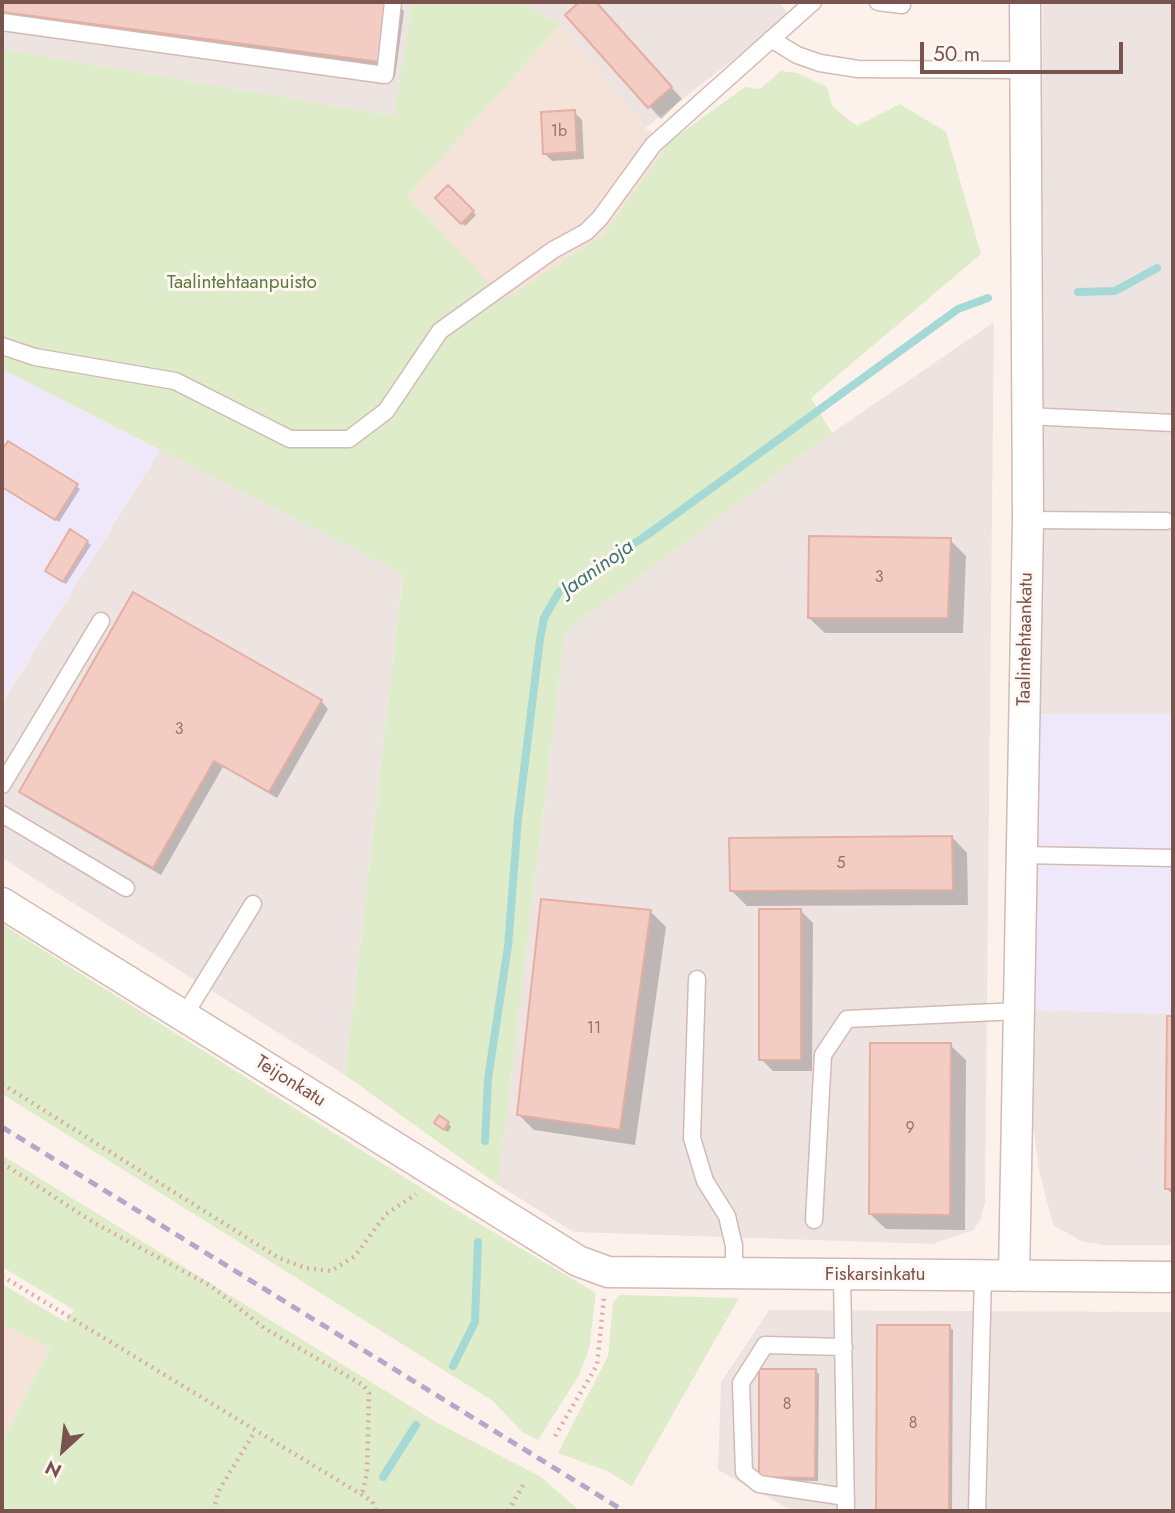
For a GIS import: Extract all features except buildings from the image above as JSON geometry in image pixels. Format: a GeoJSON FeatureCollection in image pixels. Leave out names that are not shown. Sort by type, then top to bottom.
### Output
{"type":"FeatureCollection","features":[{"type":"Feature","properties":{"kind":"street","name":"Taalintehtaankatu"},"geometry":{"type":"LineString","coordinates":[[1014,1276],[1028,520],[1025,2]]}},
{"type":"Feature","properties":{"kind":"street","name":"Teijonkatu"},"geometry":{"type":"LineString","coordinates":[[2,903],[578,1261]]}},
{"type":"Feature","properties":{"kind":"street","name":"Fiskarsinkatu"},"geometry":{"type":"LineString","coordinates":[[578,1261],[608,1272],[1173,1277]]}},
{"type":"Feature","properties":{"kind":"lane"},"geometry":{"type":"LineString","coordinates":[[2,22],[385,75],[393,2]]}},
{"type":"Feature","properties":{"kind":"lane"},"geometry":{"type":"LineString","coordinates":[[2,346],[36,357],[175,381],[289,439],[349,439],[386,411],[440,331],[553,250],[586,232],[600,218],[653,145],[813,2]]}},
{"type":"Feature","properties":{"kind":"lane"},"geometry":{"type":"LineString","coordinates":[[878,2],[902,5]]}},
{"type":"Feature","properties":{"kind":"lane"},"geometry":{"type":"LineString","coordinates":[[771,38],[809,59],[858,69],[1025,70]]}},
{"type":"Feature","properties":{"kind":"lane"},"geometry":{"type":"LineString","coordinates":[[1027,416],[1173,423]]}},
{"type":"Feature","properties":{"kind":"lane"},"geometry":{"type":"LineString","coordinates":[[1028,520],[1166,521]]}},
{"type":"Feature","properties":{"kind":"lane"},"geometry":{"type":"LineString","coordinates":[[2,785],[100,621]]}},
{"type":"Feature","properties":{"kind":"lane"},"geometry":{"type":"LineString","coordinates":[[2,814],[126,888]]}},
{"type":"Feature","properties":{"kind":"lane"},"geometry":{"type":"LineString","coordinates":[[1021,855],[1173,858]]}},
{"type":"Feature","properties":{"kind":"lane"},"geometry":{"type":"LineString","coordinates":[[184,1016],[253,904]]}},
{"type":"Feature","properties":{"kind":"lane"},"geometry":{"type":"LineString","coordinates":[[697,979],[692,1138],[705,1181],[727,1216],[734,1246],[734,1273]]}},
{"type":"Feature","properties":{"kind":"lane"},"geometry":{"type":"LineString","coordinates":[[814,1220],[823,1055],[847,1019],[1018,1012]]}},
{"type":"Feature","properties":{"kind":"lane"},"geometry":{"type":"LineString","coordinates":[[842,1274],[844,1347],[846,1504],[759,1485],[744,1472],[741,1383],[765,1345],[844,1347]]}},
{"type":"Feature","properties":{"kind":"lane"},"geometry":{"type":"LineString","coordinates":[[977,1511],[983,1275]]}},
{"type":"Feature","properties":{"kind":"path"},"geometry":{"type":"LineString","coordinates":[[2,1084],[279,1258],[305,1268],[331,1270],[355,1255],[386,1214],[444,1178]]}},
{"type":"Feature","properties":{"kind":"path"},"geometry":{"type":"LineString","coordinates":[[2,1163],[96,1224],[211,1286],[264,1328],[363,1385],[369,1393],[367,1473],[362,1495]]}},
{"type":"Feature","properties":{"kind":"path"},"geometry":{"type":"LineString","coordinates":[[555,1436],[597,1365],[608,1272]]}},
{"type":"Feature","properties":{"kind":"path"},"geometry":{"type":"LineString","coordinates":[[2,1276],[372,1501],[376,1511]]}},
{"type":"Feature","properties":{"kind":"path"},"geometry":{"type":"LineString","coordinates":[[214,1511],[218,1492],[255,1430]]}},
{"type":"Feature","properties":{"kind":"path"},"geometry":{"type":"LineString","coordinates":[[508,1511],[525,1482]]}},
{"type":"Feature","properties":{"kind":"shaded area"},"geometry":{"type":"Polygon","coordinates":[[[2,2],[412,2],[394,116],[2,49],[2,2]]]}},
{"type":"Feature","properties":{"kind":"shaded area"},"geometry":{"type":"Polygon","coordinates":[[[520,2],[779,2],[790,16],[645,128],[561,24],[520,2]]]}},
{"type":"Feature","properties":{"kind":"shaded area"},"geometry":{"type":"Polygon","coordinates":[[[1043,2],[1173,2],[1173,714],[1036,714],[1043,2]]]}},
{"type":"Feature","properties":{"kind":"shaded area"},"geometry":{"type":"Polygon","coordinates":[[[561,24],[645,128],[669,142],[604,234],[504,301],[408,196],[561,24]]]}},
{"type":"Feature","properties":{"kind":"shaded area"},"geometry":{"type":"Polygon","coordinates":[[[994,322],[985,1202],[981,1218],[974,1230],[932,1244],[574,1232],[498,1185],[565,632],[832,433],[994,322]]]}},
{"type":"Feature","properties":{"kind":"shaded area"},"geometry":{"type":"Polygon","coordinates":[[[2,369],[160,450],[2,702],[2,369]]]}},
{"type":"Feature","properties":{"kind":"shaded area"},"geometry":{"type":"Polygon","coordinates":[[[160,450],[403,573],[345,1075],[2,858],[2,703],[160,450]]]}},
{"type":"Feature","properties":{"kind":"shaded area"},"geometry":{"type":"Polygon","coordinates":[[[1036,714],[1173,714],[1173,1014],[1034,1010],[1036,714]]]}},
{"type":"Feature","properties":{"kind":"shaded area"},"geometry":{"type":"Polygon","coordinates":[[[1034,1010],[1173,1014],[1173,1245],[1103,1245],[1081,1241],[1053,1225],[1039,1170],[1033,1125],[1034,1010]]]}},
{"type":"Feature","properties":{"kind":"shaded area"},"geometry":{"type":"Polygon","coordinates":[[[769,1310],[1173,1312],[1173,1511],[793,1511],[718,1470],[721,1382],[769,1310]]]}},
{"type":"Feature","properties":{"kind":"shaded area"},"geometry":{"type":"Polygon","coordinates":[[[2,1324],[50,1348],[2,1442],[2,1324]]]}},
{"type":"Feature","properties":{"kind":"green space","name":"Taalintehtaanpuisto"},"geometry":{"type":"Polygon","coordinates":[[[412,2],[520,2],[561,24],[408,196],[504,300],[604,234],[669,142],[745,87],[760,89],[781,71],[797,73],[827,87],[832,106],[857,126],[900,104],[946,132],[981,254],[811,398],[832,433],[565,632],[498,1185],[345,1075],[403,574],[2,369],[2,49],[394,116],[412,2]]]}},
{"type":"Feature","properties":{"kind":"green space"},"geometry":{"type":"Polygon","coordinates":[[[2,924],[458,1211],[596,1293],[589,1349],[579,1375],[538,1440],[522,1432],[493,1401],[2,1094],[2,924]]]}},
{"type":"Feature","properties":{"kind":"green space"},"geometry":{"type":"Polygon","coordinates":[[[2,1155],[436,1422],[541,1477],[580,1511],[2,1511],[2,1442],[50,1348],[2,1324],[2,1284],[66,1322],[74,1310],[2,1267],[2,1155]]]}},
{"type":"Feature","properties":{"kind":"green space"},"geometry":{"type":"Polygon","coordinates":[[[619,1295],[739,1298],[632,1486],[607,1471],[558,1453],[608,1356],[613,1303],[619,1295]]]}},
{"type":"Feature","properties":{"kind":"waterway","name":"Jaaninoja"},"geometry":{"type":"LineString","coordinates":[[1078,292],[1115,291],[1157,268]]}},
{"type":"Feature","properties":{"kind":"waterway","name":"Jaaninoja"},"geometry":{"type":"LineString","coordinates":[[485,1141],[488,1079],[508,946],[518,819],[540,639],[544,618],[559,592],[647,535],[958,309],[988,298]]}},
{"type":"Feature","properties":{"kind":"waterway","name":"Jaaninoja"},"geometry":{"type":"LineString","coordinates":[[453,1366],[475,1322],[478,1242]]}},
{"type":"Feature","properties":{"kind":"waterway","name":"Jaaninoja"},"geometry":{"type":"LineString","coordinates":[[383,1477],[416,1425]]}},
{"type":"Feature","properties":{"kind":"railway"},"geometry":{"type":"LineString","coordinates":[[2,1127],[624,1511]]}}]}
